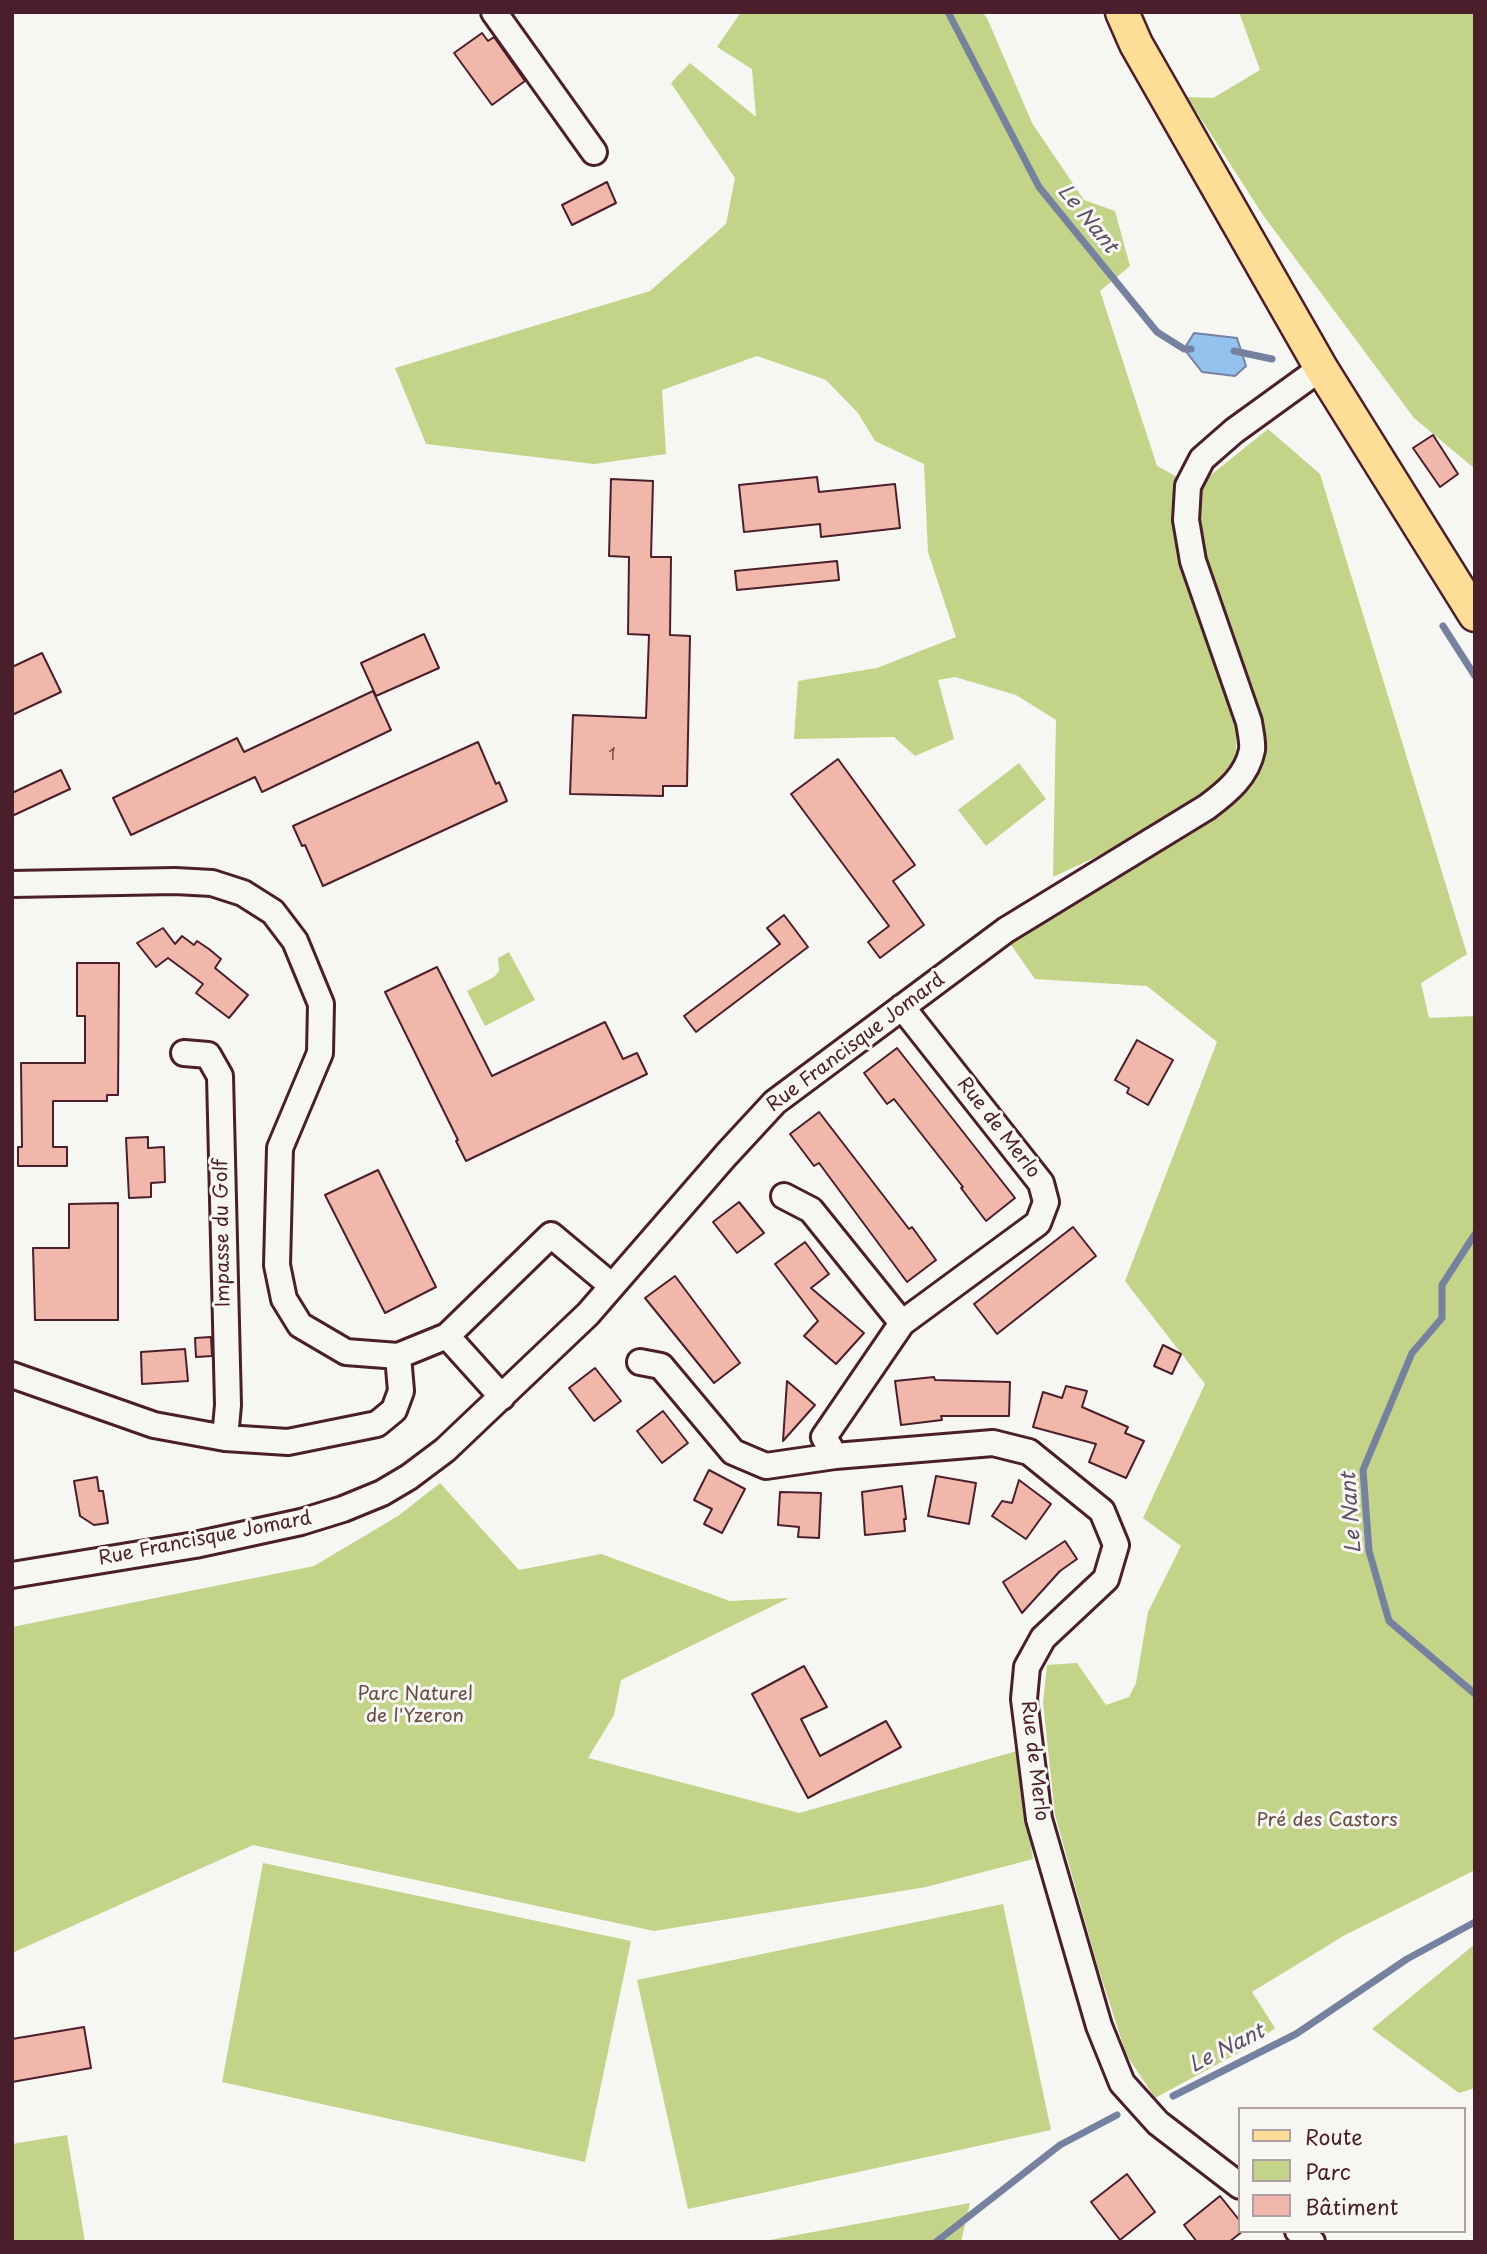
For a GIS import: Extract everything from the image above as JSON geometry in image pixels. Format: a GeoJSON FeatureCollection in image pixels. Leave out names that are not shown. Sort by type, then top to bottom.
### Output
{"type":"FeatureCollection","features":[{"type":"Feature","properties":{"kind":"main road"},"geometry":{"type":"LineString","coordinates":[[1122,12],[1136,44],[1321,368],[1475,615]]}},
{"type":"Feature","properties":{"kind":"street"},"geometry":{"type":"LineString","coordinates":[[494,12],[594,152]]}},
{"type":"Feature","properties":{"kind":"street","name":"Rue Francisque Jomard"},"geometry":{"type":"LineString","coordinates":[[12,1575],[242,1536],[301,1522],[382,1493],[409,1477],[445,1450],[556,1346],[775,1102],[1006,930],[1208,807],[1229,791],[1244,771],[1252,748],[1249,722],[1194,561],[1186,520],[1188,486],[1202,458],[1234,431],[1321,368]]}},
{"type":"Feature","properties":{"kind":"street"},"geometry":{"type":"LineString","coordinates":[[12,884],[175,881],[212,883],[243,894],[273,912],[295,941],[321,1004],[320,1053],[280,1148],[277,1265],[284,1299],[300,1325],[346,1352],[398,1356],[447,1336],[551,1235],[612,1286]]}},
{"type":"Feature","properties":{"kind":"street","name":"Rue de Merlo"},"geometry":{"type":"LineString","coordinates":[[835,1456],[824,1437],[902,1323],[1038,1223],[1046,1202],[1041,1183],[902,1007]]}},
{"type":"Feature","properties":{"kind":"street","name":"Impasse du Golf"},"geometry":{"type":"LineString","coordinates":[[184,1053],[208,1055],[220,1076],[228,1405],[225,1438]]}},
{"type":"Feature","properties":{"kind":"street"},"geometry":{"type":"LineString","coordinates":[[784,1196],[811,1210],[902,1323]]}},
{"type":"Feature","properties":{"kind":"street"},"geometry":{"type":"LineString","coordinates":[[447,1336],[502,1397]]}},
{"type":"Feature","properties":{"kind":"street"},"geometry":{"type":"LineString","coordinates":[[12,1375],[154,1425],[225,1438],[288,1442],[377,1424],[394,1410],[401,1391],[398,1356]]}},
{"type":"Feature","properties":{"kind":"street","name":"Rue de Merlo"},"geometry":{"type":"LineString","coordinates":[[640,1362],[661,1366],[733,1452],[766,1466],[835,1456],[993,1443],[1029,1452],[1102,1511],[1116,1545],[1106,1579],[1042,1638],[1027,1667],[1024,1699],[1039,1819],[1099,2026],[1122,2083],[1158,2123],[1238,2184]]}},
{"type":"Feature","properties":{"kind":"green space","name":"Pré des Castors"},"geometry":{"type":"Polygon","coordinates":[[[741,12],[982,12],[987,18],[1032,123],[1084,200],[1115,211],[1130,266],[1100,291],[1157,466],[1196,487],[1268,429],[1320,474],[1467,954],[1421,983],[1429,1018],[1475,1016],[1475,1870],[1345,1935],[1252,1992],[1275,2028],[1253,2045],[1155,2098],[1126,2054],[1097,1964],[1055,1815],[1043,1702],[1047,1665],[1077,1663],[1106,1705],[1129,1697],[1136,1683],[1148,1612],[1181,1546],[1143,1518],[1205,1384],[1125,1281],[1217,1042],[1147,986],[1035,979],[1009,942],[1210,820],[1235,800],[1265,757],[1230,632],[1208,642],[1237,733],[1235,759],[1224,776],[1204,793],[1117,847],[1053,877],[1056,720],[1016,695],[955,677],[938,680],[954,739],[915,756],[894,737],[794,739],[798,681],[877,668],[956,637],[928,552],[924,464],[875,441],[858,413],[826,380],[757,356],[662,390],[666,454],[594,464],[426,444],[395,368],[650,291],[726,224],[735,178],[671,83],[690,63],[756,117],[752,69],[717,47],[741,12]]]}},
{"type":"Feature","properties":{"kind":"green space"},"geometry":{"type":"Polygon","coordinates":[[[1239,12],[1475,12],[1475,469],[1414,418],[1263,215],[1187,97],[1213,98],[1260,70],[1239,12]]]}},
{"type":"Feature","properties":{"kind":"green space"},"geometry":{"type":"Polygon","coordinates":[[[1019,763],[1046,799],[986,846],[958,810],[1019,763]]]}},
{"type":"Feature","properties":{"kind":"green space"},"geometry":{"type":"Polygon","coordinates":[[[509,952],[535,1000],[485,1026],[467,991],[494,977],[499,971],[498,958],[509,952]]]}},
{"type":"Feature","properties":{"kind":"green space","name":"Parc Naturel de l'Yzeron"},"geometry":{"type":"Polygon","coordinates":[[[440,1483],[519,1570],[601,1554],[730,1601],[789,1598],[621,1680],[614,1715],[588,1758],[799,1813],[1017,1751],[1033,1859],[926,1887],[654,1931],[253,1845],[12,1953],[12,1627],[314,1566],[398,1516],[440,1483]]]}},
{"type":"Feature","properties":{"kind":"green space"},"geometry":{"type":"Polygon","coordinates":[[[263,1863],[631,1941],[585,2162],[222,2082],[263,1863]]]}},
{"type":"Feature","properties":{"kind":"green space"},"geometry":{"type":"Polygon","coordinates":[[[1003,1904],[1051,2130],[688,2209],[637,1980],[1003,1904]]]}},
{"type":"Feature","properties":{"kind":"green space"},"geometry":{"type":"Polygon","coordinates":[[[1475,1944],[1475,2088],[1459,2093],[1372,2029],[1475,1944]]]}},
{"type":"Feature","properties":{"kind":"green space"},"geometry":{"type":"Polygon","coordinates":[[[67,2135],[85,2242],[12,2242],[12,2144],[67,2135]]]}},
{"type":"Feature","properties":{"kind":"green space"},"geometry":{"type":"Polygon","coordinates":[[[970,2203],[961,2242],[759,2242],[970,2203]]]}},
{"type":"Feature","properties":{"kind":"water"},"geometry":{"type":"Polygon","coordinates":[[[1194,333],[1237,338],[1246,366],[1235,376],[1202,372],[1184,349],[1194,333]]]}},
{"type":"Feature","properties":{"kind":"building"},"geometry":{"type":"Polygon","coordinates":[[[482,33],[488,41],[494,37],[525,81],[492,105],[454,53],[482,33]]]}},
{"type":"Feature","properties":{"kind":"building"},"geometry":{"type":"Polygon","coordinates":[[[607,182],[616,203],[572,225],[562,205],[607,182]]]}},
{"type":"Feature","properties":{"kind":"building"},"geometry":{"type":"Polygon","coordinates":[[[1433,435],[1458,474],[1440,487],[1413,448],[1433,435]]]}},
{"type":"Feature","properties":{"kind":"building"},"geometry":{"type":"Polygon","coordinates":[[[817,477],[819,492],[895,484],[900,528],[821,537],[820,524],[744,532],[739,485],[817,477]]]}},
{"type":"Feature","properties":{"kind":"building"},"geometry":{"type":"Polygon","coordinates":[[[611,479],[653,481],[651,557],[671,557],[670,635],[690,636],[687,786],[663,786],[663,796],[570,794],[573,715],[646,718],[649,635],[628,634],[629,557],[609,556],[611,479]]]}},
{"type":"Feature","properties":{"kind":"building"},"geometry":{"type":"Polygon","coordinates":[[[837,561],[839,580],[737,590],[735,571],[837,561]]]}},
{"type":"Feature","properties":{"kind":"building"},"geometry":{"type":"Polygon","coordinates":[[[424,634],[439,668],[376,696],[361,663],[424,634]]]}},
{"type":"Feature","properties":{"kind":"building"},"geometry":{"type":"Polygon","coordinates":[[[42,653],[61,692],[12,715],[12,667],[42,653]]]}},
{"type":"Feature","properties":{"kind":"building"},"geometry":{"type":"Polygon","coordinates":[[[373,691],[391,730],[262,792],[255,777],[131,835],[113,798],[237,738],[244,752],[373,691]]]}},
{"type":"Feature","properties":{"kind":"building"},"geometry":{"type":"Polygon","coordinates":[[[478,742],[496,784],[499,782],[507,801],[323,886],[305,845],[302,846],[293,826],[478,742]]]}},
{"type":"Feature","properties":{"kind":"building"},"geometry":{"type":"Polygon","coordinates":[[[838,759],[915,865],[893,881],[924,925],[880,958],[868,942],[889,926],[791,794],[838,759]]]}},
{"type":"Feature","properties":{"kind":"building"},"geometry":{"type":"Polygon","coordinates":[[[61,770],[70,789],[12,816],[12,793],[61,770]]]}},
{"type":"Feature","properties":{"kind":"building"},"geometry":{"type":"Polygon","coordinates":[[[784,915],[808,947],[696,1032],[684,1016],[780,944],[767,928],[784,915]]]}},
{"type":"Feature","properties":{"kind":"building"},"geometry":{"type":"Polygon","coordinates":[[[163,928],[175,944],[182,936],[194,945],[197,941],[209,949],[221,959],[215,968],[248,995],[229,1018],[196,993],[203,984],[168,958],[156,967],[137,943],[163,928]]]}},
{"type":"Feature","properties":{"kind":"building"},"geometry":{"type":"Polygon","coordinates":[[[77,963],[119,963],[118,1095],[107,1095],[107,1101],[53,1101],[53,1147],[67,1147],[67,1166],[18,1166],[18,1147],[22,1147],[21,1063],[85,1063],[85,1016],[77,1016],[77,963]]]}},
{"type":"Feature","properties":{"kind":"building"},"geometry":{"type":"Polygon","coordinates":[[[437,967],[492,1076],[605,1022],[623,1059],[637,1053],[647,1074],[466,1161],[385,992],[437,967]]]}},
{"type":"Feature","properties":{"kind":"building"},"geometry":{"type":"Polygon","coordinates":[[[1137,1040],[1173,1060],[1148,1105],[1127,1093],[1129,1088],[1115,1080],[1137,1040]]]}},
{"type":"Feature","properties":{"kind":"building"},"geometry":{"type":"Polygon","coordinates":[[[897,1048],[1015,1198],[986,1221],[961,1188],[963,1187],[894,1099],[887,1104],[864,1073],[897,1048]]]}},
{"type":"Feature","properties":{"kind":"building"},"geometry":{"type":"Polygon","coordinates":[[[819,1112],[936,1260],[907,1282],[819,1163],[814,1166],[790,1134],[819,1112]]]}},
{"type":"Feature","properties":{"kind":"building"},"geometry":{"type":"Polygon","coordinates":[[[148,1137],[148,1148],[164,1147],[165,1182],[151,1183],[151,1197],[129,1198],[126,1138],[148,1137]]]}},
{"type":"Feature","properties":{"kind":"building"},"geometry":{"type":"Polygon","coordinates":[[[378,1170],[436,1287],[385,1313],[325,1195],[378,1170]]]}},
{"type":"Feature","properties":{"kind":"building"},"geometry":{"type":"Polygon","coordinates":[[[739,1202],[764,1233],[737,1253],[713,1222],[739,1202]]]}},
{"type":"Feature","properties":{"kind":"building"},"geometry":{"type":"Polygon","coordinates":[[[118,1203],[118,1320],[35,1320],[33,1248],[69,1248],[69,1204],[118,1203]]]}},
{"type":"Feature","properties":{"kind":"building"},"geometry":{"type":"Polygon","coordinates":[[[1073,1227],[1096,1256],[997,1334],[974,1304],[1073,1227]]]}},
{"type":"Feature","properties":{"kind":"building"},"geometry":{"type":"Polygon","coordinates":[[[805,1242],[829,1274],[811,1288],[864,1333],[836,1364],[804,1336],[818,1321],[775,1264],[805,1242]]]}},
{"type":"Feature","properties":{"kind":"building"},"geometry":{"type":"Polygon","coordinates":[[[675,1276],[740,1363],[714,1383],[645,1298],[675,1276]]]}},
{"type":"Feature","properties":{"kind":"building"},"geometry":{"type":"Polygon","coordinates":[[[211,1337],[212,1356],[196,1357],[195,1338],[211,1337]]]}},
{"type":"Feature","properties":{"kind":"building"},"geometry":{"type":"Polygon","coordinates":[[[1163,1345],[1181,1354],[1172,1374],[1154,1366],[1163,1345]]]}},
{"type":"Feature","properties":{"kind":"building"},"geometry":{"type":"Polygon","coordinates":[[[185,1349],[188,1381],[142,1384],[141,1352],[185,1349]]]}},
{"type":"Feature","properties":{"kind":"building"},"geometry":{"type":"Polygon","coordinates":[[[595,1368],[621,1401],[594,1421],[569,1388],[595,1368]]]}},
{"type":"Feature","properties":{"kind":"building"},"geometry":{"type":"Polygon","coordinates":[[[934,1377],[935,1380],[1010,1382],[1009,1416],[941,1416],[942,1420],[901,1425],[895,1381],[934,1377]]]}},
{"type":"Feature","properties":{"kind":"building"},"geometry":{"type":"Polygon","coordinates":[[[787,1381],[815,1405],[783,1441],[787,1381]]]}},
{"type":"Feature","properties":{"kind":"building"},"geometry":{"type":"Polygon","coordinates":[[[1066,1386],[1087,1391],[1082,1407],[1128,1427],[1125,1433],[1144,1441],[1126,1478],[1089,1462],[1096,1444],[1033,1427],[1043,1392],[1062,1398],[1066,1386]]]}},
{"type":"Feature","properties":{"kind":"building"},"geometry":{"type":"Polygon","coordinates":[[[663,1411],[688,1443],[662,1463],[637,1431],[663,1411]]]}},
{"type":"Feature","properties":{"kind":"building"},"geometry":{"type":"Polygon","coordinates":[[[709,1470],[745,1489],[722,1533],[704,1524],[712,1509],[694,1500],[709,1470]]]}},
{"type":"Feature","properties":{"kind":"building"},"geometry":{"type":"Polygon","coordinates":[[[936,1476],[976,1483],[969,1524],[928,1516],[936,1476]]]}},
{"type":"Feature","properties":{"kind":"building"},"geometry":{"type":"Polygon","coordinates":[[[97,1477],[99,1491],[103,1491],[108,1523],[94,1525],[80,1516],[74,1481],[97,1477]]]}},
{"type":"Feature","properties":{"kind":"building"},"geometry":{"type":"Polygon","coordinates":[[[1019,1480],[1051,1504],[1026,1539],[992,1516],[1002,1501],[1012,1503],[1019,1480]]]}},
{"type":"Feature","properties":{"kind":"building"},"geometry":{"type":"Polygon","coordinates":[[[902,1486],[905,1531],[865,1535],[862,1492],[902,1486]]]}},
{"type":"Feature","properties":{"kind":"building"},"geometry":{"type":"Polygon","coordinates":[[[780,1492],[821,1493],[819,1538],[798,1537],[799,1527],[778,1525],[780,1492]]]}},
{"type":"Feature","properties":{"kind":"building"},"geometry":{"type":"Polygon","coordinates":[[[1065,1541],[1077,1559],[1060,1571],[1022,1613],[1003,1582],[1065,1541]]]}},
{"type":"Feature","properties":{"kind":"building"},"geometry":{"type":"Polygon","coordinates":[[[804,1666],[827,1707],[801,1719],[820,1756],[886,1721],[901,1747],[808,1798],[752,1694],[804,1666]]]}},
{"type":"Feature","properties":{"kind":"building"},"geometry":{"type":"Polygon","coordinates":[[[84,2027],[91,2068],[12,2082],[12,2039],[84,2027]]]}},
{"type":"Feature","properties":{"kind":"building"},"geometry":{"type":"Polygon","coordinates":[[[1127,2174],[1155,2212],[1120,2240],[1091,2202],[1127,2174]]]}},
{"type":"Feature","properties":{"kind":"building"},"geometry":{"type":"Polygon","coordinates":[[[1220,2196],[1238,2218],[1238,2233],[1240,2233],[1229,2242],[1197,2242],[1184,2225],[1220,2196]]]}},
{"type":"Feature","properties":{"kind":"waterway","name":"Le Nant"},"geometry":{"type":"LineString","coordinates":[[948,12],[1039,187],[1157,332],[1184,349],[1191,349]]}},
{"type":"Feature","properties":{"kind":"waterway","name":"Le Nant"},"geometry":{"type":"LineString","coordinates":[[1234,351],[1272,359]]}},
{"type":"Feature","properties":{"kind":"waterway","name":"Le Nant"},"geometry":{"type":"LineString","coordinates":[[1443,626],[1475,676]]}},
{"type":"Feature","properties":{"kind":"waterway","name":"Le Nant"},"geometry":{"type":"LineString","coordinates":[[1475,1234],[1442,1285],[1442,1318],[1412,1353],[1363,1470],[1369,1551],[1389,1621],[1475,1694]]}},
{"type":"Feature","properties":{"kind":"waterway","name":"Le Nant"},"geometry":{"type":"LineString","coordinates":[[1173,2096],[1296,2034],[1407,1959],[1475,1922]]}},
{"type":"Feature","properties":{"kind":"waterway","name":"Le Nant"},"geometry":{"type":"LineString","coordinates":[[936,2242],[1060,2145],[1117,2115]]}}]}
